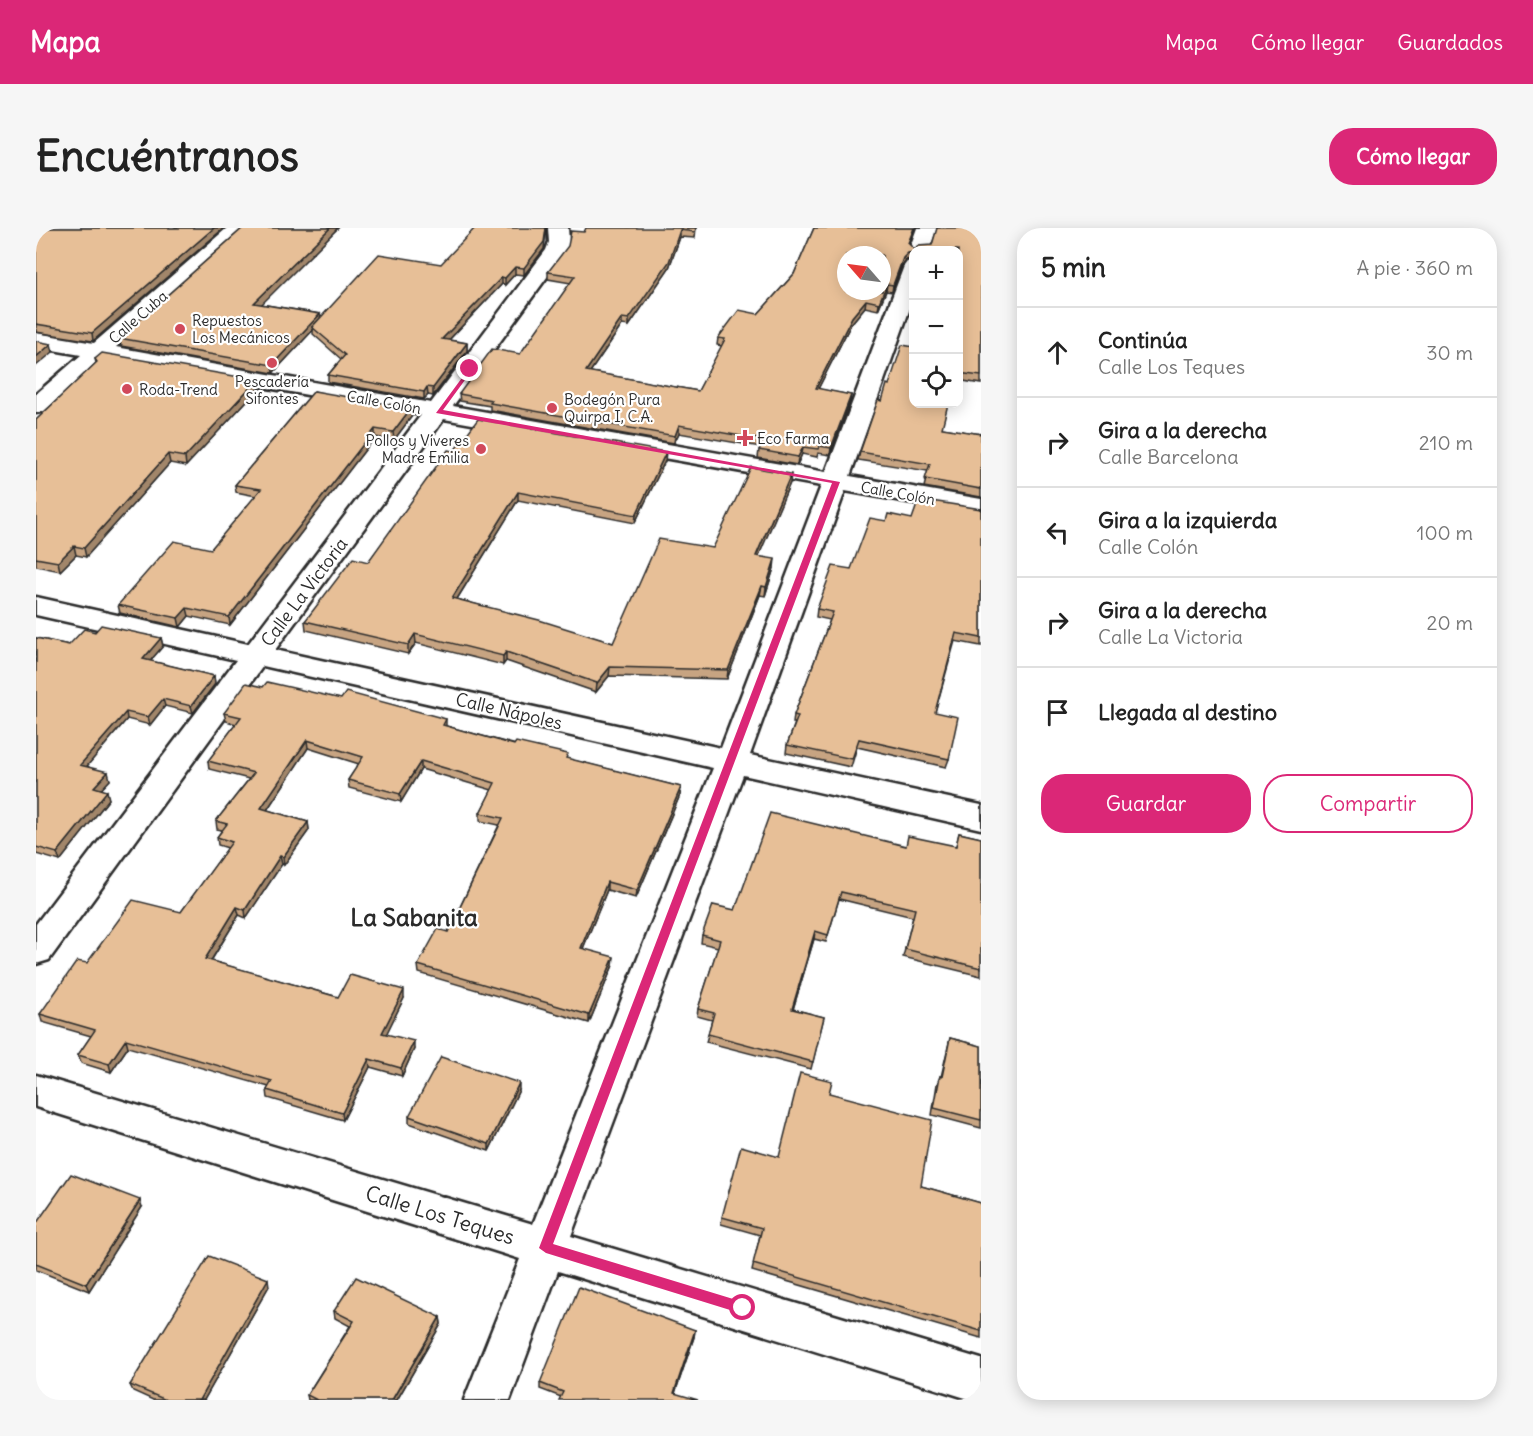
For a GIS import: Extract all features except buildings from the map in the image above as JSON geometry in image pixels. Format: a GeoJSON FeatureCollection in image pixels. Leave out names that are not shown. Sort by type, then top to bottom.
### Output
{"type":"FeatureCollection","features":[{"type":"Feature","properties":{"kind":"street","name":"Calle Cuba"},"geometry":{"type":"LineString","coordinates":[[36,406],[239,228]]}},
{"type":"Feature","properties":{"kind":"street","name":"Calle La Victoria"},"geometry":{"type":"LineString","coordinates":[[36,950],[556,251],[559,242],[558,228]]}},
{"type":"Feature","properties":{"kind":"street"},"geometry":{"type":"LineString","coordinates":[[920,246],[927,228]]}},
{"type":"Feature","properties":{"kind":"street"},"geometry":{"type":"LineString","coordinates":[[487,1400],[837,482],[909,280]]}},
{"type":"Feature","properties":{"kind":"street","name":"Calle Colón"},"geometry":{"type":"LineString","coordinates":[[36,340],[981,507]]}},
{"type":"Feature","properties":{"kind":"street","name":"Calle Nápoles"},"geometry":{"type":"LineString","coordinates":[[36,606],[981,817]]}},
{"type":"Feature","properties":{"kind":"street","name":"Calle Los Teques"},"geometry":{"type":"LineString","coordinates":[[36,1091],[981,1381]]}},
{"type":"Feature","properties":{"kind":"place","name":"Repuestos Los Mecánicos"},"geometry":{"type":"Point","coordinates":[180,329]}},
{"type":"Feature","properties":{"kind":"place","name":"Pescadería Sifontes"},"geometry":{"type":"Point","coordinates":[272,363]}},
{"type":"Feature","properties":{"kind":"place","name":"Roda-Trend"},"geometry":{"type":"Point","coordinates":[127,389]}},
{"type":"Feature","properties":{"kind":"place","name":"Bodegón Pura Quirpa I, C.A."},"geometry":{"type":"Point","coordinates":[552,408]}},
{"type":"Feature","properties":{"kind":"place","name":"Eco Farma"},"geometry":{"type":"Point","coordinates":[745,438]}},
{"type":"Feature","properties":{"kind":"place","name":"Pollos y Víveres Madre Emilia"},"geometry":{"type":"Point","coordinates":[481,449]}},
{"type":"Feature","properties":{"kind":"district","name":"La Sabanita"},"geometry":{"type":"Point","coordinates":[414,917]}},
{"type":"Feature","properties":{"kind":"route"},"geometry":{"type":"LineString","coordinates":[[470,369],[439,411],[837,482],[546,1248],[743,1308]]}}]}
